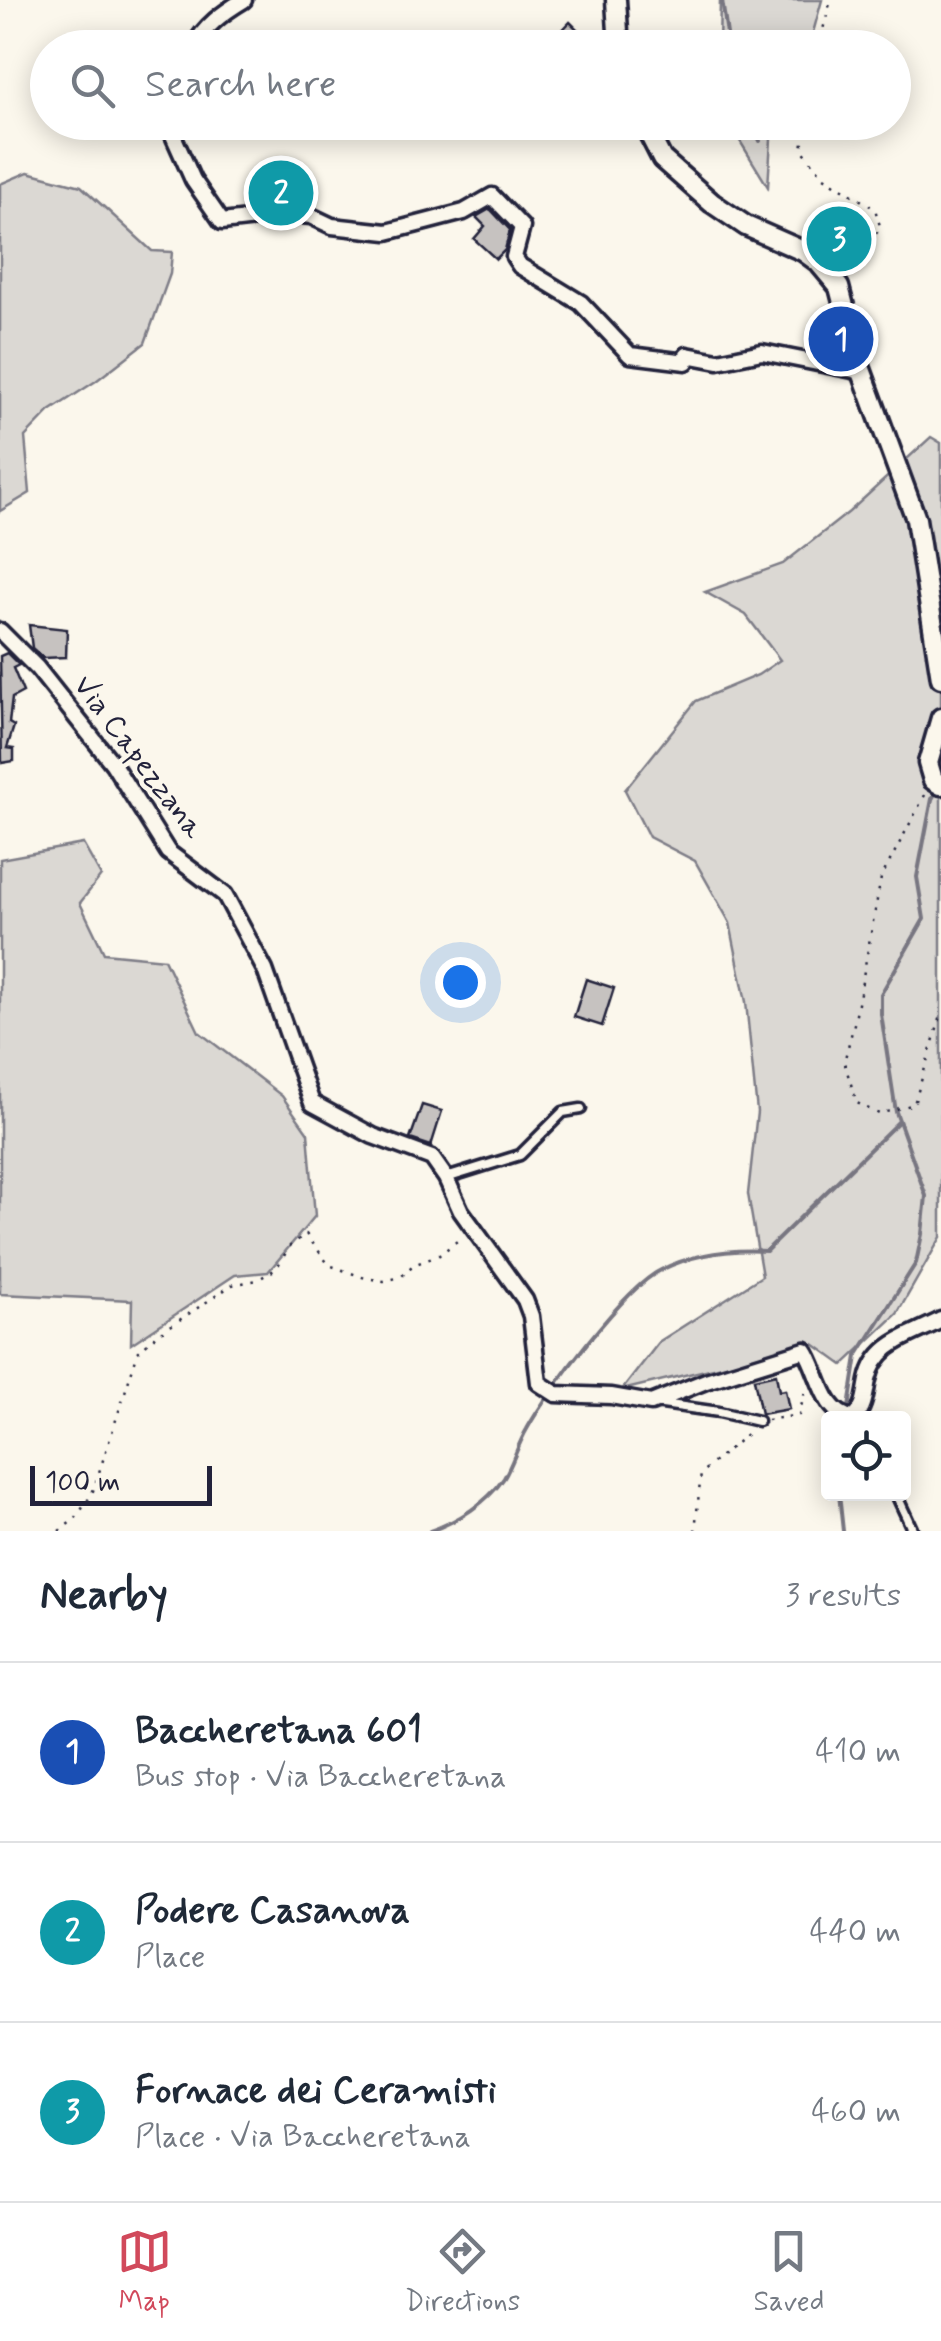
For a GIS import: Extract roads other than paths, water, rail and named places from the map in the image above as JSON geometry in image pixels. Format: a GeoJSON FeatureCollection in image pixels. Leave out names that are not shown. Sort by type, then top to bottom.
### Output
{"type":"FeatureCollection","features":[{"type":"Feature","properties":{"kind":"street"},"geometry":{"type":"LineString","coordinates":[[205,30],[244,0]]}},
{"type":"Feature","properties":{"kind":"street"},"geometry":{"type":"LineString","coordinates":[[616,0],[617,30]]}},
{"type":"Feature","properties":{"kind":"street"},"geometry":{"type":"LineString","coordinates":[[175,140],[193,180],[222,222],[291,214],[311,216],[332,226],[387,232],[464,212],[492,196],[522,227],[514,256],[520,266],[581,303],[630,355],[686,362],[687,355],[718,360],[762,352],[863,372]]}},
{"type":"Feature","properties":{"kind":"street"},"geometry":{"type":"LineString","coordinates":[[652,140],[662,158],[712,203],[746,226],[802,251],[818,262],[839,286],[863,372],[916,519],[941,678]]}},
{"type":"Feature","properties":{"kind":"street","name":"Via Capezzana"},"geometry":{"type":"LineString","coordinates":[[0,631],[37,668],[113,764],[168,852],[226,895],[265,970],[312,1103],[373,1136],[432,1158],[474,1230],[525,1300],[531,1316],[538,1384],[545,1390],[651,1403],[800,1350],[809,1354],[814,1373],[838,1411]]}},
{"type":"Feature","properties":{"kind":"street"},"geometry":{"type":"LineString","coordinates":[[937,783],[928,764],[941,718]]}},
{"type":"Feature","properties":{"kind":"street"},"geometry":{"type":"LineString","coordinates":[[859,1411],[866,1400],[868,1376],[877,1358],[904,1336],[941,1320]]}},
{"type":"Feature","properties":{"kind":"lane"},"geometry":{"type":"LineString","coordinates":[[446,1178],[520,1155],[562,1112],[581,1109]]}},
{"type":"Feature","properties":{"kind":"lane"},"geometry":{"type":"LineString","coordinates":[[651,1403],[758,1421]]}},
{"type":"Feature","properties":{"kind":"lane"},"geometry":{"type":"LineString","coordinates":[[899,1501],[913,1531]]}},
{"type":"Feature","properties":{"kind":"waterway"},"geometry":{"type":"LineString","coordinates":[[722,0],[726,30]]}},
{"type":"Feature","properties":{"kind":"waterway"},"geometry":{"type":"LineString","coordinates":[[848,1411],[857,1356],[916,1263],[922,1234],[926,1196],[896,1112],[881,994],[924,919],[917,877],[932,799],[938,788]]}},
{"type":"Feature","properties":{"kind":"waterway"},"geometry":{"type":"LineString","coordinates":[[430,1531],[471,1510],[497,1487],[552,1391],[608,1318],[645,1280],[699,1256],[766,1251],[899,1121]]}},
{"type":"Feature","properties":{"kind":"waterway"},"geometry":{"type":"LineString","coordinates":[[840,1501],[843,1531]]}},
{"type":"Feature","properties":{"kind":"place","name":"Podere Casanova"},"geometry":{"type":"Point","coordinates":[281,193]}},
{"type":"Feature","properties":{"kind":"place","name":"Fornace dei Ceramisti"},"geometry":{"type":"Point","coordinates":[839,239]}},
{"type":"Feature","properties":{"kind":"place","name":"Baccheretana 601"},"geometry":{"type":"Point","coordinates":[841,339]}}]}
